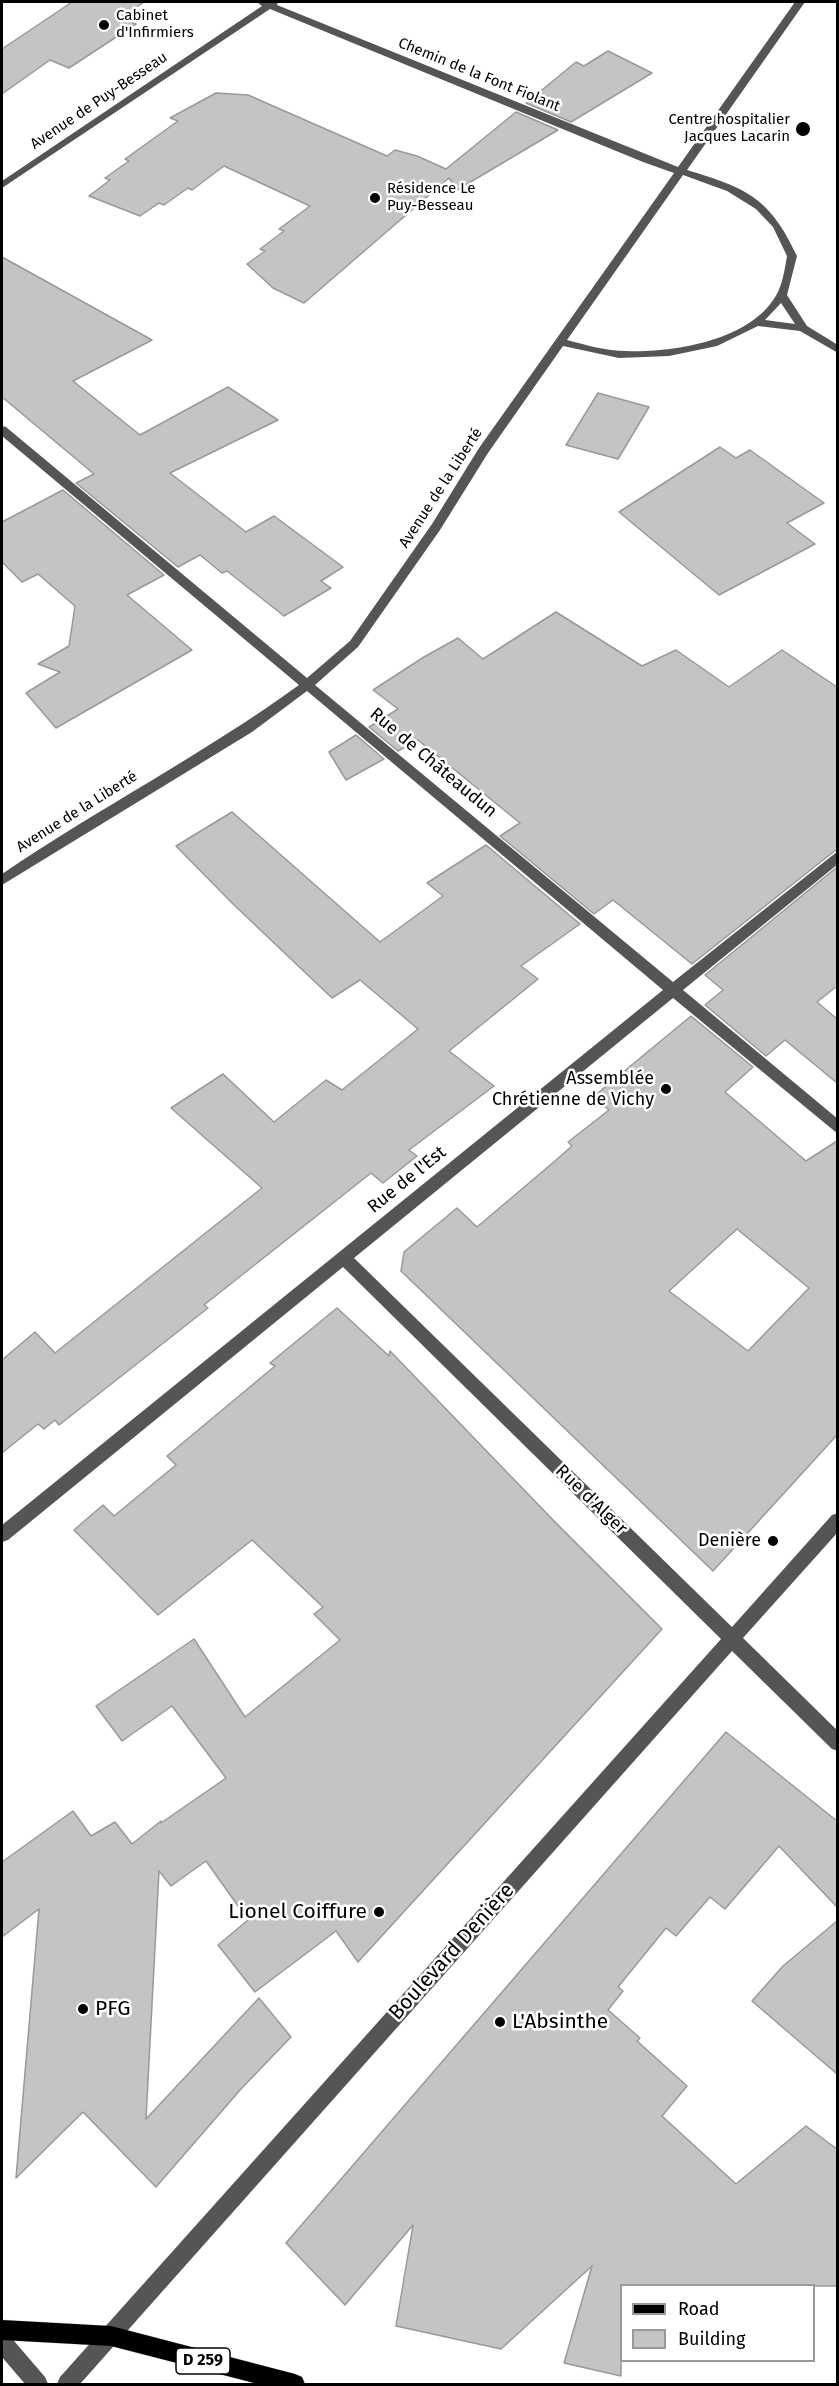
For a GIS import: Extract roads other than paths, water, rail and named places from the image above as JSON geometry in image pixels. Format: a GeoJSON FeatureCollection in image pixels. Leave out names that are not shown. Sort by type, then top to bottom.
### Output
{"type":"FeatureCollection","features":[{"type":"Feature","properties":{"kind":"main road"},"geometry":{"type":"LineString","coordinates":[[2,2331],[111,2336]]}},
{"type":"Feature","properties":{"kind":"main road","name":"D 259"},"geometry":{"type":"LineString","coordinates":[[111,2336],[295,2385]]}},
{"type":"Feature","properties":{"kind":"street","name":"Chemin de la Font Fiolant"},"geometry":{"type":"LineString","coordinates":[[268,2],[678,172],[707,180],[746,197],[773,219],[792,256],[782,295]]}},
{"type":"Feature","properties":{"kind":"street","name":"Avenue de Puy-Besseau"},"geometry":{"type":"LineString","coordinates":[[2,185],[268,2]]}},
{"type":"Feature","properties":{"kind":"street","name":"Avenue de la Liberté"},"geometry":{"type":"LineString","coordinates":[[2,880],[63,839],[247,729],[308,684],[354,644],[436,527],[483,451],[800,2]]}},
{"type":"Feature","properties":{"kind":"street"},"geometry":{"type":"LineString","coordinates":[[559,342],[626,355],[667,352],[712,343],[758,323],[782,295],[803,328],[837,350]]}},
{"type":"Feature","properties":{"kind":"street"},"geometry":{"type":"LineString","coordinates":[[758,323],[803,328]]}},
{"type":"Feature","properties":{"kind":"street","name":"Rue de Châteaudun"},"geometry":{"type":"LineString","coordinates":[[2,430],[837,1128]]}},
{"type":"Feature","properties":{"kind":"street","name":"Rue de l'Est"},"geometry":{"type":"LineString","coordinates":[[2,1534],[837,856]]}},
{"type":"Feature","properties":{"kind":"street","name":"Rue d'Alger"},"geometry":{"type":"LineString","coordinates":[[343,1257],[837,1743]]}},
{"type":"Feature","properties":{"kind":"street","name":"Boulevard Denière"},"geometry":{"type":"LineString","coordinates":[[67,2385],[837,1520]]}},
{"type":"Feature","properties":{"kind":"street"},"geometry":{"type":"LineString","coordinates":[[2,2342],[38,2385]]}},
{"type":"Feature","properties":{"kind":"place","name":"Cabinet d'Infirmiers"},"geometry":{"type":"Point","coordinates":[104,25]}},
{"type":"Feature","properties":{"kind":"place","name":"Centre hospitalier Jacques Lacarin"},"geometry":{"type":"Point","coordinates":[803,129]}},
{"type":"Feature","properties":{"kind":"place","name":"Résidence Le Puy-Besseau"},"geometry":{"type":"Point","coordinates":[375,198]}},
{"type":"Feature","properties":{"kind":"place","name":"Assemblée Chrétienne de Vichy"},"geometry":{"type":"Point","coordinates":[666,1089]}},
{"type":"Feature","properties":{"kind":"place","name":"Denière"},"geometry":{"type":"Point","coordinates":[773,1541]}},
{"type":"Feature","properties":{"kind":"place","name":"Lionel Coiffure"},"geometry":{"type":"Point","coordinates":[379,1912]}},
{"type":"Feature","properties":{"kind":"place","name":"PFG"},"geometry":{"type":"Point","coordinates":[83,2009]}},
{"type":"Feature","properties":{"kind":"place","name":"L'Absinthe"},"geometry":{"type":"Point","coordinates":[500,2022]}}]}
